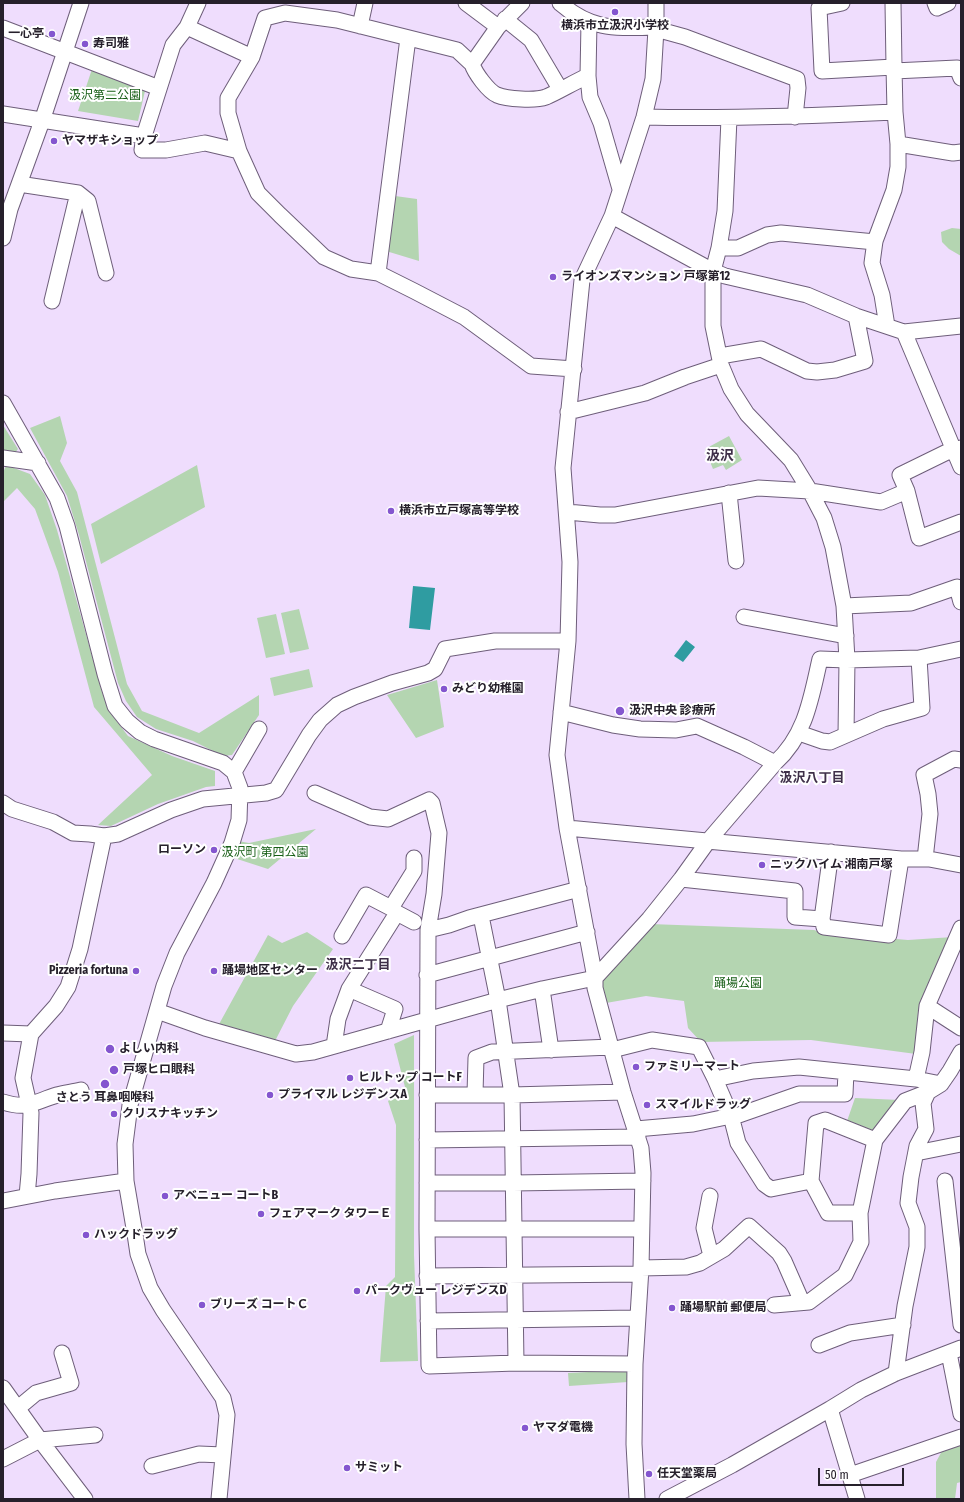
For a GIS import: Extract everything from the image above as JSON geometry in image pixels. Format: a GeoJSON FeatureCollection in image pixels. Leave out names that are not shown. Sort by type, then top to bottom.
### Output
{"type":"FeatureCollection","features":[{"type":"Feature","properties":{"kind":"street"},"geometry":{"type":"LineString","coordinates":[[3,238],[10,209],[42,121],[81,3]]}},
{"type":"Feature","properties":{"kind":"street"},"geometry":{"type":"LineString","coordinates":[[198,3],[187,27],[173,45],[144,136],[142,150],[166,150],[205,143],[239,151]]}},
{"type":"Feature","properties":{"kind":"street"},"geometry":{"type":"LineString","coordinates":[[360,26],[364,3]]}},
{"type":"Feature","properties":{"kind":"street"},"geometry":{"type":"LineString","coordinates":[[466,3],[531,40],[560,89]]}},
{"type":"Feature","properties":{"kind":"street"},"geometry":{"type":"LineString","coordinates":[[472,64],[502,23],[522,3]]}},
{"type":"Feature","properties":{"kind":"street"},"geometry":{"type":"LineString","coordinates":[[560,3],[572,14],[589,22],[615,28],[656,28],[797,79],[798,88],[795,117]]}},
{"type":"Feature","properties":{"kind":"street"},"geometry":{"type":"LineString","coordinates":[[637,1499],[634,1444],[634,1364],[640,1271],[643,1181],[641,1148],[623,1092],[595,988],[595,978],[587,932],[567,828],[557,755],[568,641],[570,562],[563,468],[582,280],[612,216],[644,117],[653,79],[656,3]]}},
{"type":"Feature","properties":{"kind":"street"},"geometry":{"type":"LineString","coordinates":[[842,3],[819,8],[822,72],[957,68],[961,78]]}},
{"type":"Feature","properties":{"kind":"street"},"geometry":{"type":"LineString","coordinates":[[887,326],[882,295],[872,263],[875,242],[894,190],[898,167],[898,144],[895,112],[894,3]]}},
{"type":"Feature","properties":{"kind":"street"},"geometry":{"type":"LineString","coordinates":[[935,3],[937,8],[948,3]]}},
{"type":"Feature","properties":{"kind":"street"},"geometry":{"type":"LineString","coordinates":[[574,369],[531,366],[464,317],[378,273],[352,268],[324,257],[258,193],[239,151],[228,113],[228,98],[252,57],[265,18],[285,14],[337,20],[457,50],[472,64],[475,73],[497,95],[537,99],[546,97],[588,76]]}},
{"type":"Feature","properties":{"kind":"street"},"geometry":{"type":"LineString","coordinates":[[589,22],[588,76],[590,97],[602,123],[620,190]]}},
{"type":"Feature","properties":{"kind":"street"},"geometry":{"type":"LineString","coordinates":[[187,27],[252,57]]}},
{"type":"Feature","properties":{"kind":"street"},"geometry":{"type":"LineString","coordinates":[[3,28],[159,88]]}},
{"type":"Feature","properties":{"kind":"street"},"geometry":{"type":"LineString","coordinates":[[378,273],[408,38]]}},
{"type":"Feature","properties":{"kind":"street"},"geometry":{"type":"LineString","coordinates":[[644,117],[795,117],[895,112]]}},
{"type":"Feature","properties":{"kind":"street"},"geometry":{"type":"LineString","coordinates":[[3,114],[144,136]]}},
{"type":"Feature","properties":{"kind":"street"},"geometry":{"type":"LineString","coordinates":[[729,118],[725,212],[719,248],[713,271],[713,326],[720,360],[731,389],[747,414],[791,460],[824,518],[833,547],[844,606],[848,660],[846,735]]}},
{"type":"Feature","properties":{"kind":"street"},"geometry":{"type":"LineString","coordinates":[[898,144],[953,153],[961,152]]}},
{"type":"Feature","properties":{"kind":"street"},"geometry":{"type":"LineString","coordinates":[[19,184],[78,193],[88,201],[106,273]]}},
{"type":"Feature","properties":{"kind":"street"},"geometry":{"type":"LineString","coordinates":[[52,301],[78,193]]}},
{"type":"Feature","properties":{"kind":"street"},"geometry":{"type":"LineString","coordinates":[[612,216],[713,271],[725,276],[807,295],[856,316],[904,332],[961,326]]}},
{"type":"Feature","properties":{"kind":"street"},"geometry":{"type":"LineString","coordinates":[[719,248],[738,248],[767,235],[781,233],[875,242]]}},
{"type":"Feature","properties":{"kind":"street"},"geometry":{"type":"LineString","coordinates":[[568,412],[645,393],[685,377],[720,360],[761,349],[807,371],[817,372],[835,370],[865,361],[856,316]]}},
{"type":"Feature","properties":{"kind":"street"},"geometry":{"type":"LineString","coordinates":[[904,332],[958,450],[961,467]]}},
{"type":"Feature","properties":{"kind":"street"},"geometry":{"type":"LineString","coordinates":[[3,403],[57,498],[67,526],[115,706],[127,721],[140,732],[154,739],[223,763],[234,772],[240,788],[241,795],[239,820],[232,842],[214,884],[175,958],[157,1011],[130,1105],[125,1144],[126,1181],[138,1254],[150,1288],[223,1398],[227,1414],[219,1499]]}},
{"type":"Feature","properties":{"kind":"street"},"geometry":{"type":"LineString","coordinates":[[958,450],[947,452],[900,475],[907,491],[919,538],[961,522]]}},
{"type":"Feature","properties":{"kind":"street"},"geometry":{"type":"LineString","coordinates":[[3,458],[38,463]]}},
{"type":"Feature","properties":{"kind":"street"},"geometry":{"type":"LineString","coordinates":[[567,512],[616,515],[758,488],[810,491],[881,502],[907,491]]}},
{"type":"Feature","properties":{"kind":"street"},"geometry":{"type":"LineString","coordinates":[[729,493],[736,561]]}},
{"type":"Feature","properties":{"kind":"street"},"geometry":{"type":"LineString","coordinates":[[844,606],[911,603],[959,586],[961,602]]}},
{"type":"Feature","properties":{"kind":"street"},"geometry":{"type":"LineString","coordinates":[[744,617],[846,636]]}},
{"type":"Feature","properties":{"kind":"street"},"geometry":{"type":"LineString","coordinates":[[3,803],[12,809],[53,822],[73,833],[104,836],[118,834],[171,810],[203,799],[266,793],[276,790],[309,735],[320,720],[338,706],[354,697],[392,683],[428,673],[435,669],[445,650],[495,641],[568,641]]}},
{"type":"Feature","properties":{"kind":"street"},"geometry":{"type":"LineString","coordinates":[[157,1011],[205,1028],[296,1054],[313,1052],[498,1000],[595,978],[649,919],[681,879],[709,840],[774,763],[784,755],[799,733],[808,713],[820,659],[848,660],[919,658],[961,649]]}},
{"type":"Feature","properties":{"kind":"street"},"geometry":{"type":"LineString","coordinates":[[799,733],[822,742],[830,742],[883,719],[922,708],[919,658]]}},
{"type":"Feature","properties":{"kind":"street"},"geometry":{"type":"LineString","coordinates":[[561,712],[614,725],[640,729],[676,730],[697,726],[744,747],[774,763]]}},
{"type":"Feature","properties":{"kind":"street"},"geometry":{"type":"LineString","coordinates":[[234,772],[259,729]]}},
{"type":"Feature","properties":{"kind":"street"},"geometry":{"type":"LineString","coordinates":[[925,859],[930,814],[924,774],[954,760],[961,760]]}},
{"type":"Feature","properties":{"kind":"street"},"geometry":{"type":"LineString","coordinates":[[315,793],[370,817],[388,819],[429,800],[432,803],[439,833],[434,894],[428,930],[427,975],[427,1276],[429,1366],[516,1363],[634,1364]]}},
{"type":"Feature","properties":{"kind":"street"},"geometry":{"type":"LineString","coordinates":[[567,828],[709,840],[900,859],[925,859],[961,865]]}},
{"type":"Feature","properties":{"kind":"street"},"geometry":{"type":"LineString","coordinates":[[27,1196],[31,1113],[23,1078],[31,1034],[56,1006],[68,987],[80,949],[104,836]]}},
{"type":"Feature","properties":{"kind":"street"},"geometry":{"type":"LineString","coordinates":[[831,852],[822,919],[824,927],[889,935],[900,859]]}},
{"type":"Feature","properties":{"kind":"street"},"geometry":{"type":"LineString","coordinates":[[334,1046],[338,1019],[349,989],[394,910],[414,871],[414,858]]}},
{"type":"Feature","properties":{"kind":"street"},"geometry":{"type":"LineString","coordinates":[[681,879],[795,891],[795,917],[822,919]]}},
{"type":"Feature","properties":{"kind":"street"},"geometry":{"type":"LineString","coordinates":[[428,930],[579,889]]}},
{"type":"Feature","properties":{"kind":"street"},"geometry":{"type":"LineString","coordinates":[[342,936],[366,895],[414,922]]}},
{"type":"Feature","properties":{"kind":"street"},"geometry":{"type":"LineString","coordinates":[[481,916],[491,958],[512,1095],[516,1363]]}},
{"type":"Feature","properties":{"kind":"street"},"geometry":{"type":"LineString","coordinates":[[916,1079],[922,1052],[927,1006],[961,928]]}},
{"type":"Feature","properties":{"kind":"street"},"geometry":{"type":"LineString","coordinates":[[427,975],[587,932]]}},
{"type":"Feature","properties":{"kind":"street"},"geometry":{"type":"LineString","coordinates":[[349,989],[395,1009],[388,1031]]}},
{"type":"Feature","properties":{"kind":"street"},"geometry":{"type":"LineString","coordinates":[[542,989],[551,1050]]}},
{"type":"Feature","properties":{"kind":"street"},"geometry":{"type":"LineString","coordinates":[[927,1006],[961,1028]]}},
{"type":"Feature","properties":{"kind":"street"},"geometry":{"type":"LineString","coordinates":[[3,1033],[31,1034]]}},
{"type":"Feature","properties":{"kind":"street"},"geometry":{"type":"LineString","coordinates":[[475,1094],[476,1058],[492,1052],[611,1048],[652,1040],[699,1047],[716,1079],[731,1116],[738,1143],[764,1184],[772,1189],[811,1181]]}},
{"type":"Feature","properties":{"kind":"street"},"geometry":{"type":"LineString","coordinates":[[896,1373],[903,1325],[904,1306],[917,1247],[917,1227],[908,1203],[917,1146],[926,1129],[923,1103],[961,1052]]}},
{"type":"Feature","properties":{"kind":"street"},"geometry":{"type":"LineString","coordinates":[[716,1079],[753,1071],[799,1067],[916,1079],[935,1088]]}},
{"type":"Feature","properties":{"kind":"street"},"geometry":{"type":"LineString","coordinates":[[427,1140],[512,1139],[637,1133],[693,1124],[739,1115],[799,1094],[844,1094],[846,1072]]}},
{"type":"Feature","properties":{"kind":"street"},"geometry":{"type":"LineString","coordinates":[[774,1305],[809,1302],[845,1275],[861,1242],[860,1213],[875,1140],[905,1100],[935,1088]]}},
{"type":"Feature","properties":{"kind":"street"},"geometry":{"type":"LineString","coordinates":[[3,1102],[16,1106],[29,1106],[58,1095],[81,1090]]}},
{"type":"Feature","properties":{"kind":"street"},"geometry":{"type":"LineString","coordinates":[[427,1095],[512,1095],[623,1092]]}},
{"type":"Feature","properties":{"kind":"street"},"geometry":{"type":"LineString","coordinates":[[860,1213],[828,1213],[811,1181],[816,1123],[825,1120],[875,1140]]}},
{"type":"Feature","properties":{"kind":"street"},"geometry":{"type":"LineString","coordinates":[[916,1153],[961,1144]]}},
{"type":"Feature","properties":{"kind":"street"},"geometry":{"type":"LineString","coordinates":[[3,1201],[55,1191],[126,1181]]}},
{"type":"Feature","properties":{"kind":"street"},"geometry":{"type":"LineString","coordinates":[[427,1183],[643,1181]]}},
{"type":"Feature","properties":{"kind":"street"},"geometry":{"type":"LineString","coordinates":[[944,1181],[961,1325]]}},
{"type":"Feature","properties":{"kind":"street"},"geometry":{"type":"LineString","coordinates":[[710,1196],[704,1228],[711,1256]]}},
{"type":"Feature","properties":{"kind":"street"},"geometry":{"type":"LineString","coordinates":[[427,1276],[640,1271],[686,1267],[700,1263],[724,1249],[749,1226],[779,1254],[784,1261],[802,1302]]}},
{"type":"Feature","properties":{"kind":"street"},"geometry":{"type":"LineString","coordinates":[[427,1229],[641,1229]]}},
{"type":"Feature","properties":{"kind":"street"},"geometry":{"type":"LineString","coordinates":[[428,1320],[637,1318]]}},
{"type":"Feature","properties":{"kind":"street"},"geometry":{"type":"LineString","coordinates":[[819,1345],[850,1333],[903,1325]]}},
{"type":"Feature","properties":{"kind":"street"},"geometry":{"type":"LineString","coordinates":[[668,1499],[732,1465],[861,1390],[896,1373],[955,1351],[961,1414]]}},
{"type":"Feature","properties":{"kind":"street"},"geometry":{"type":"LineString","coordinates":[[18,1408],[36,1393],[71,1383],[62,1353]]}},
{"type":"Feature","properties":{"kind":"street"},"geometry":{"type":"LineString","coordinates":[[3,1388],[40,1440],[86,1499]]}},
{"type":"Feature","properties":{"kind":"street"},"geometry":{"type":"LineString","coordinates":[[830,1409],[857,1499]]}},
{"type":"Feature","properties":{"kind":"street"},"geometry":{"type":"LineString","coordinates":[[3,1459],[40,1440],[95,1435]]}},
{"type":"Feature","properties":{"kind":"street"},"geometry":{"type":"LineString","coordinates":[[850,1475],[961,1437]]}},
{"type":"Feature","properties":{"kind":"street"},"geometry":{"type":"LineString","coordinates":[[152,1466],[199,1454],[223,1455]]}},
{"type":"Feature","properties":{"kind":"green space","name":"汲沢第二公園"},"geometry":{"type":"Polygon","coordinates":[[[92,69],[145,91],[138,121],[78,111],[92,69]]]}},
{"type":"Feature","properties":{"kind":"green space"},"geometry":{"type":"Polygon","coordinates":[[[395,196],[417,199],[419,261],[386,251],[395,196]]]}},
{"type":"Feature","properties":{"kind":"green space"},"geometry":{"type":"Polygon","coordinates":[[[952,228],[961,229],[961,256],[949,249],[942,242],[941,232],[952,228]]]}},
{"type":"Feature","properties":{"kind":"green space"},"geometry":{"type":"Polygon","coordinates":[[[60,416],[67,443],[60,461],[77,492],[127,684],[142,711],[199,733],[259,695],[259,715],[232,755],[223,756],[193,741],[156,729],[137,717],[126,701],[118,683],[79,535],[67,496],[30,428],[60,416]]]}},
{"type":"Feature","properties":{"kind":"green space"},"geometry":{"type":"Polygon","coordinates":[[[3,425],[18,449],[15,453],[3,451],[3,425]]]}},
{"type":"Feature","properties":{"kind":"green space"},"geometry":{"type":"Polygon","coordinates":[[[729,436],[742,460],[726,470],[723,465],[713,469],[705,449],[729,436]]]}},
{"type":"Feature","properties":{"kind":"green space"},"geometry":{"type":"Polygon","coordinates":[[[6,465],[30,474],[45,495],[57,530],[102,692],[109,711],[128,736],[172,756],[215,771],[215,786],[206,787],[158,804],[111,826],[98,825],[152,775],[94,707],[58,572],[35,509],[17,488],[3,502],[3,473],[6,465]]]}},
{"type":"Feature","properties":{"kind":"green space"},"geometry":{"type":"Polygon","coordinates":[[[197,465],[205,507],[101,564],[91,524],[197,465]]]}},
{"type":"Feature","properties":{"kind":"green space"},"geometry":{"type":"Polygon","coordinates":[[[299,609],[309,649],[290,653],[281,613],[299,609]]]}},
{"type":"Feature","properties":{"kind":"green space"},"geometry":{"type":"Polygon","coordinates":[[[276,614],[285,654],[266,658],[257,618],[276,614]]]}},
{"type":"Feature","properties":{"kind":"green space"},"geometry":{"type":"Polygon","coordinates":[[[309,669],[313,687],[274,696],[270,678],[309,669]]]}},
{"type":"Feature","properties":{"kind":"green space"},"geometry":{"type":"Polygon","coordinates":[[[437,680],[444,727],[416,738],[387,695],[437,680]]]}},
{"type":"Feature","properties":{"kind":"green space","name":"汲沢町 第四公園"},"geometry":{"type":"Polygon","coordinates":[[[316,829],[268,869],[231,857],[238,841],[249,843],[316,829]]]}},
{"type":"Feature","properties":{"kind":"green space","name":"踊場公園"},"geometry":{"type":"Polygon","coordinates":[[[650,924],[814,930],[824,933],[908,940],[953,937],[936,967],[918,1011],[916,1054],[811,1040],[701,1042],[688,1028],[684,1001],[646,996],[606,1003],[599,980],[650,924]]]}},
{"type":"Feature","properties":{"kind":"green space"},"geometry":{"type":"Polygon","coordinates":[[[307,932],[333,949],[293,1006],[275,1041],[218,1026],[268,935],[282,943],[307,932]]]}},
{"type":"Feature","properties":{"kind":"green space"},"geometry":{"type":"Polygon","coordinates":[[[414,1035],[414,1255],[418,1361],[380,1362],[386,1286],[395,1277],[396,1125],[388,1101],[405,1087],[394,1044],[414,1035]]]}},
{"type":"Feature","properties":{"kind":"green space"},"geometry":{"type":"Polygon","coordinates":[[[855,1098],[900,1100],[873,1136],[846,1124],[855,1098]]]}},
{"type":"Feature","properties":{"kind":"green space"},"geometry":{"type":"Polygon","coordinates":[[[628,1370],[628,1382],[569,1386],[568,1373],[628,1370]]]}},
{"type":"Feature","properties":{"kind":"green space"},"geometry":{"type":"Polygon","coordinates":[[[961,1445],[961,1482],[957,1483],[955,1499],[936,1499],[936,1462],[943,1449],[961,1445]]]}},
{"type":"Feature","properties":{"kind":"shaded area"},"geometry":{"type":"Polygon","coordinates":[[[413,586],[435,588],[430,630],[409,628],[413,586]]]}},
{"type":"Feature","properties":{"kind":"shaded area"},"geometry":{"type":"Polygon","coordinates":[[[686,640],[695,647],[683,662],[674,656],[686,640]]]}},
{"type":"Feature","properties":{"kind":"place","name":"横浜市立汲沢小学校"},"geometry":{"type":"Point","coordinates":[615,12]}},
{"type":"Feature","properties":{"kind":"place","name":"一心亭"},"geometry":{"type":"Point","coordinates":[52,34]}},
{"type":"Feature","properties":{"kind":"place","name":"寿司雅"},"geometry":{"type":"Point","coordinates":[85,44]}},
{"type":"Feature","properties":{"kind":"place","name":"ヤマザキショップ"},"geometry":{"type":"Point","coordinates":[54,141]}},
{"type":"Feature","properties":{"kind":"place","name":"ライオンズマンション 戸塚第12"},"geometry":{"type":"Point","coordinates":[553,277]}},
{"type":"Feature","properties":{"kind":"place","name":"横浜市立戸塚高等学校"},"geometry":{"type":"Point","coordinates":[391,511]}},
{"type":"Feature","properties":{"kind":"place","name":"みどり幼稚園"},"geometry":{"type":"Point","coordinates":[444,689]}},
{"type":"Feature","properties":{"kind":"place","name":"汲沢中央 診療所"},"geometry":{"type":"Point","coordinates":[620,711]}},
{"type":"Feature","properties":{"kind":"place","name":"ローソン"},"geometry":{"type":"Point","coordinates":[214,850]}},
{"type":"Feature","properties":{"kind":"place","name":"ニックハイム 湘南戸塚"},"geometry":{"type":"Point","coordinates":[762,865]}},
{"type":"Feature","properties":{"kind":"place","name":"Pizzeria fortuna"},"geometry":{"type":"Point","coordinates":[136,971]}},
{"type":"Feature","properties":{"kind":"place","name":"踊場地区センター"},"geometry":{"type":"Point","coordinates":[214,971]}},
{"type":"Feature","properties":{"kind":"place","name":"よしい内科"},"geometry":{"type":"Point","coordinates":[110,1049]}},
{"type":"Feature","properties":{"kind":"place","name":"ファミリーマート"},"geometry":{"type":"Point","coordinates":[636,1067]}},
{"type":"Feature","properties":{"kind":"place","name":"戸塚ヒロ眼科"},"geometry":{"type":"Point","coordinates":[114,1070]}},
{"type":"Feature","properties":{"kind":"place","name":"ヒルトップ コートF"},"geometry":{"type":"Point","coordinates":[350,1078]}},
{"type":"Feature","properties":{"kind":"place","name":"さとう 耳鼻咽喉科"},"geometry":{"type":"Point","coordinates":[105,1084]}},
{"type":"Feature","properties":{"kind":"place","name":"プライマル レジデンスA"},"geometry":{"type":"Point","coordinates":[270,1095]}},
{"type":"Feature","properties":{"kind":"place","name":"スマイルドラッグ"},"geometry":{"type":"Point","coordinates":[647,1105]}},
{"type":"Feature","properties":{"kind":"place","name":"クリスナキッチン"},"geometry":{"type":"Point","coordinates":[114,1114]}},
{"type":"Feature","properties":{"kind":"place","name":"アベニュー コートB"},"geometry":{"type":"Point","coordinates":[165,1196]}},
{"type":"Feature","properties":{"kind":"place","name":"フェアマーク タワーＥ"},"geometry":{"type":"Point","coordinates":[261,1214]}},
{"type":"Feature","properties":{"kind":"place","name":"ハックドラッグ"},"geometry":{"type":"Point","coordinates":[86,1235]}},
{"type":"Feature","properties":{"kind":"place","name":"パークヴュー レジデンスD"},"geometry":{"type":"Point","coordinates":[357,1291]}},
{"type":"Feature","properties":{"kind":"place","name":"ブリーズ コートＣ"},"geometry":{"type":"Point","coordinates":[202,1305]}},
{"type":"Feature","properties":{"kind":"place","name":"踊場駅前 郵便局"},"geometry":{"type":"Point","coordinates":[672,1308]}},
{"type":"Feature","properties":{"kind":"place","name":"ヤマダ電機"},"geometry":{"type":"Point","coordinates":[525,1428]}},
{"type":"Feature","properties":{"kind":"place","name":"サミット"},"geometry":{"type":"Point","coordinates":[347,1468]}},
{"type":"Feature","properties":{"kind":"place","name":"任天堂薬局"},"geometry":{"type":"Point","coordinates":[649,1474]}},
{"type":"Feature","properties":{"kind":"district","name":"汲沢"},"geometry":{"type":"Point","coordinates":[720,456]}},
{"type":"Feature","properties":{"kind":"district","name":"汲沢八丁目"},"geometry":{"type":"Point","coordinates":[812,778]}},
{"type":"Feature","properties":{"kind":"district","name":"汲沢二丁目"},"geometry":{"type":"Point","coordinates":[358,965]}}]}
